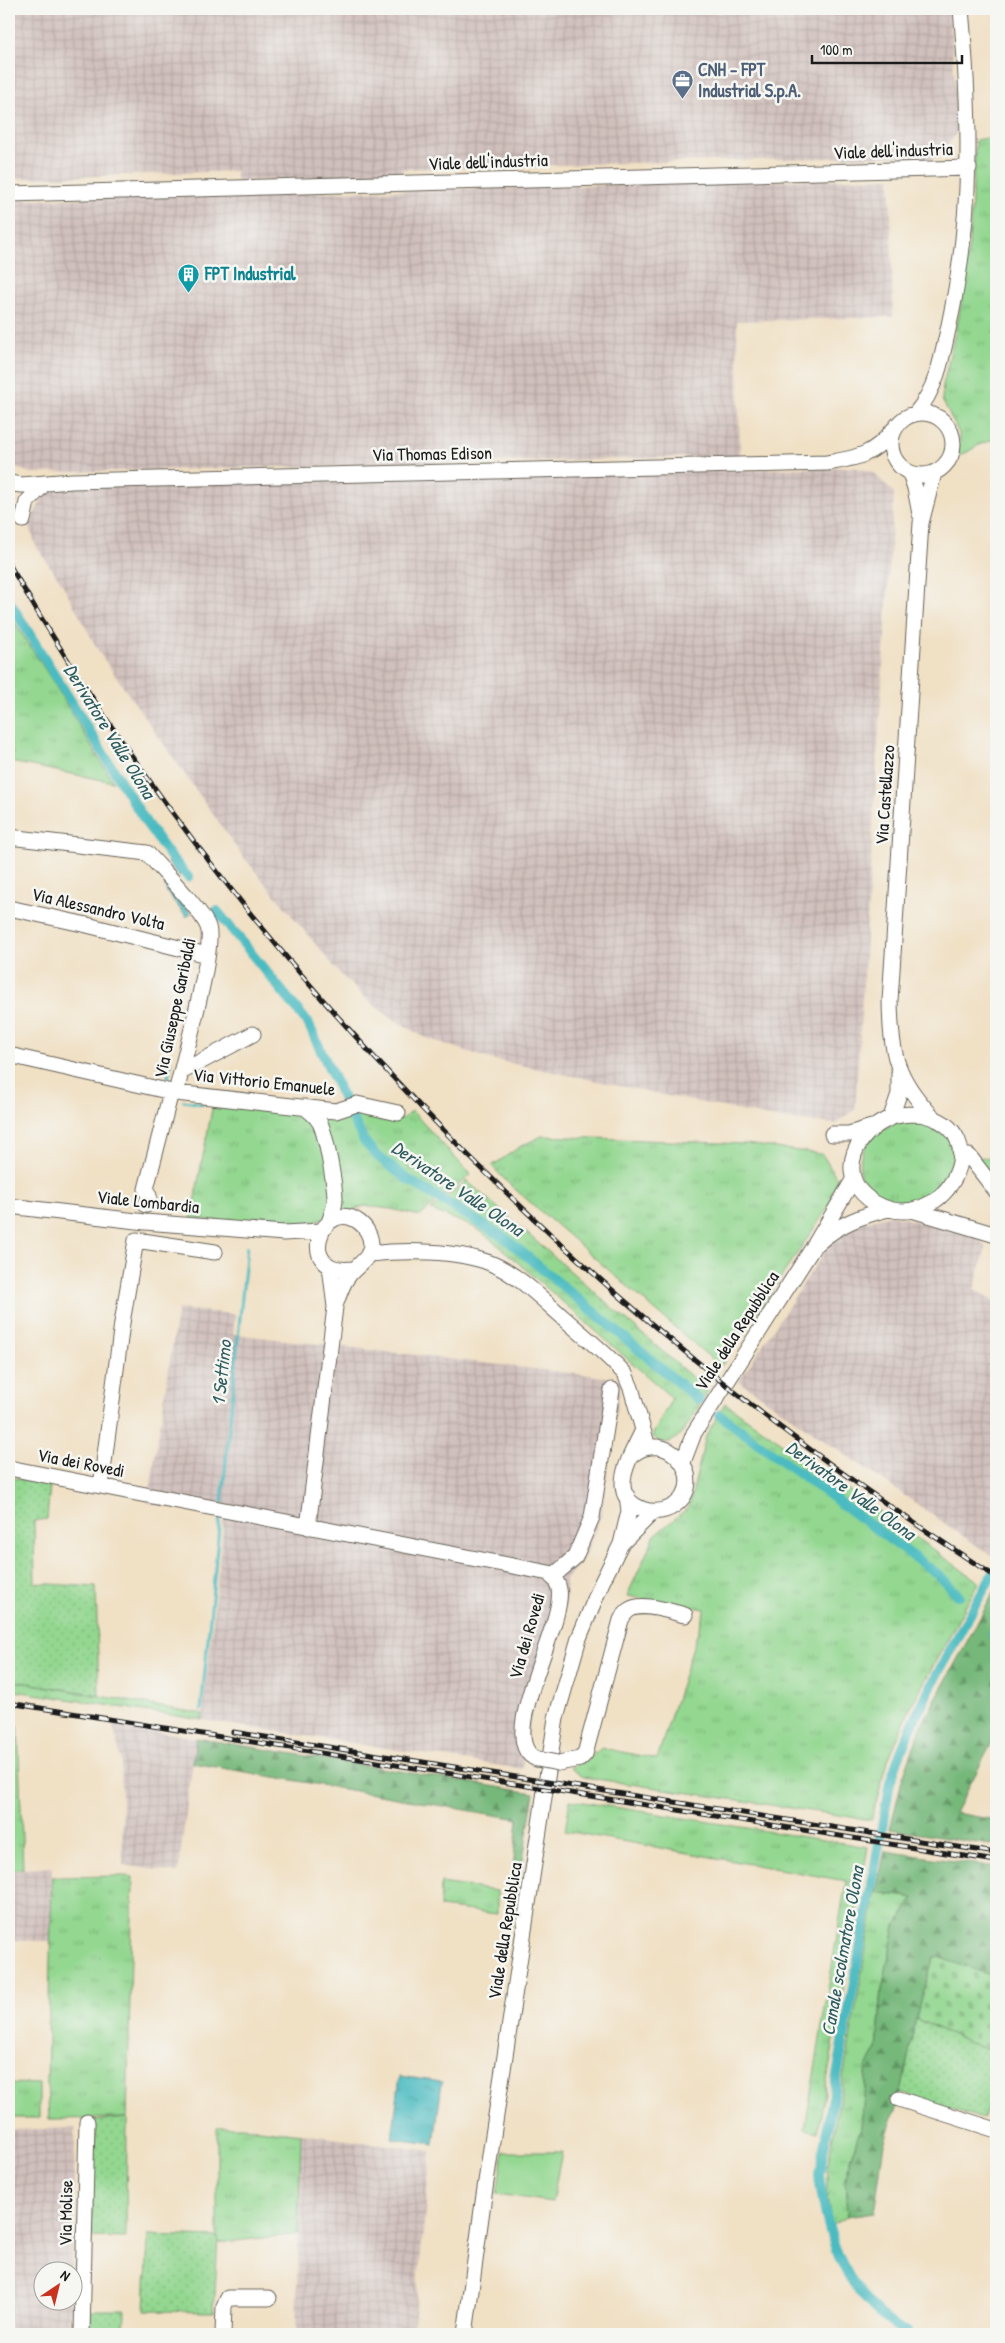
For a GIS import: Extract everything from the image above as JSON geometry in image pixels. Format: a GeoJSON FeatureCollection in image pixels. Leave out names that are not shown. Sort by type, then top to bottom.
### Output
{"type":"FeatureCollection","features":[{"type":"Feature","properties":{"kind":"street"},"geometry":{"type":"LineString","coordinates":[[916,413],[930,395],[938,370],[956,294],[963,248],[969,168],[968,98],[962,9]]}},
{"type":"Feature","properties":{"kind":"street","name":"Viale dell'industria"},"geometry":{"type":"LineString","coordinates":[[9,194],[969,168]]}},
{"type":"Feature","properties":{"kind":"street"},"geometry":{"type":"LineString","coordinates":[[905,470],[922,475],[934,473],[946,464],[952,451],[952,436],[941,414],[937,395],[938,370]]}},
{"type":"Feature","properties":{"kind":"street"},"geometry":{"type":"LineString","coordinates":[[921,522],[915,488],[891,449],[893,430],[902,419],[916,413],[932,414],[946,423]]}},
{"type":"Feature","properties":{"kind":"street","name":"Via Thomas Edison"},"geometry":{"type":"LineString","coordinates":[[9,483],[20,485],[827,463],[856,458],[874,450],[893,430]]}},
{"type":"Feature","properties":{"kind":"street","name":"Via Thomas Edison"},"geometry":{"type":"LineString","coordinates":[[856,458],[886,461],[905,470]]}},
{"type":"Feature","properties":{"kind":"street"},"geometry":{"type":"LineString","coordinates":[[921,522],[934,473]]}},
{"type":"Feature","properties":{"kind":"street"},"geometry":{"type":"LineString","coordinates":[[23,520],[27,502],[45,483]]}},
{"type":"Feature","properties":{"kind":"street","name":"Via Castellazzo"},"geometry":{"type":"LineString","coordinates":[[885,1120],[898,1094],[898,1069],[892,1042],[890,1001],[921,522]]}},
{"type":"Feature","properties":{"kind":"street","name":"Via Giuseppe Garibaldi"},"geometry":{"type":"LineString","coordinates":[[9,837],[147,853],[208,926],[210,934],[201,990],[181,1072],[173,1092],[146,1190],[149,1196],[146,1205]]}},
{"type":"Feature","properties":{"kind":"street","name":"Via Alessandro Volta"},"geometry":{"type":"LineString","coordinates":[[9,908],[87,924],[207,955]]}},
{"type":"Feature","properties":{"kind":"street"},"geometry":{"type":"LineString","coordinates":[[181,1072],[253,1034]]}},
{"type":"Feature","properties":{"kind":"street","name":"Via Vittorio Emanuele"},"geometry":{"type":"LineString","coordinates":[[9,1055],[173,1092],[336,1111],[347,1106],[398,1112]]}},
{"type":"Feature","properties":{"kind":"street","name":"Via Castellazzo"},"geometry":{"type":"LineString","coordinates":[[898,1069],[915,1098],[932,1116]]}},
{"type":"Feature","properties":{"kind":"street"},"geometry":{"type":"LineString","coordinates":[[304,1107],[313,1113],[324,1135],[335,1198],[334,1210],[325,1226],[318,1248],[322,1258],[330,1266],[341,1270],[353,1269]]}},
{"type":"Feature","properties":{"kind":"street"},"geometry":{"type":"LineString","coordinates":[[832,1134],[862,1131],[885,1120],[919,1114],[932,1116],[949,1123],[955,1128],[966,1144],[969,1156],[996,1191]]}},
{"type":"Feature","properties":{"kind":"street"},"geometry":{"type":"LineString","coordinates":[[885,1120],[866,1133],[857,1147],[853,1160],[853,1180],[865,1195],[888,1209],[910,1210],[996,1235]]}},
{"type":"Feature","properties":{"kind":"street"},"geometry":{"type":"LineString","coordinates":[[910,1210],[936,1202],[952,1191],[965,1171],[969,1156]]}},
{"type":"Feature","properties":{"kind":"street","name":"Viale della Repubblica"},"geometry":{"type":"LineString","coordinates":[[682,1462],[694,1433],[812,1249],[853,1180]]}},
{"type":"Feature","properties":{"kind":"street","name":"Viale Lombardia"},"geometry":{"type":"LineString","coordinates":[[9,1206],[145,1222],[284,1233],[325,1226]]}},
{"type":"Feature","properties":{"kind":"street","name":"Viale della Repubblica"},"geometry":{"type":"LineString","coordinates":[[812,1249],[843,1224],[862,1215],[888,1209]]}},
{"type":"Feature","properties":{"kind":"street"},"geometry":{"type":"LineString","coordinates":[[325,1226],[338,1218],[348,1217],[357,1220],[370,1235],[369,1254],[363,1263],[353,1269],[346,1279],[335,1307]]}},
{"type":"Feature","properties":{"kind":"street","name":"Viale Lombardia"},"geometry":{"type":"LineString","coordinates":[[284,1233],[318,1248]]}},
{"type":"Feature","properties":{"kind":"street"},"geometry":{"type":"LineString","coordinates":[[370,1235],[401,1250]]}},
{"type":"Feature","properties":{"kind":"street"},"geometry":{"type":"LineString","coordinates":[[101,1486],[122,1323],[136,1240],[215,1252]]}},
{"type":"Feature","properties":{"kind":"street"},"geometry":{"type":"LineString","coordinates":[[369,1254],[401,1250],[468,1257],[505,1270],[553,1309],[625,1374],[631,1388],[648,1447]]}},
{"type":"Feature","properties":{"kind":"street"},"geometry":{"type":"LineString","coordinates":[[308,1527],[335,1307],[330,1266]]}},
{"type":"Feature","properties":{"kind":"street"},"geometry":{"type":"LineString","coordinates":[[552,1577],[575,1556],[592,1517],[612,1390]]}},
{"type":"Feature","properties":{"kind":"street"},"geometry":{"type":"LineString","coordinates":[[631,1456],[648,1447],[666,1448],[675,1454],[682,1462],[687,1477],[685,1493],[679,1502],[670,1508],[653,1512],[639,1508],[627,1496],[622,1481],[623,1470],[643,1430]]}},
{"type":"Feature","properties":{"kind":"street","name":"Viale della Repubblica"},"geometry":{"type":"LineString","coordinates":[[666,1448],[694,1433]]}},
{"type":"Feature","properties":{"kind":"street","name":"Via dei Rovedi"},"geometry":{"type":"LineString","coordinates":[[9,1468],[308,1527],[541,1570],[552,1577],[559,1588],[559,1606],[527,1703],[522,1738],[528,1754],[537,1759],[558,1763],[580,1760],[586,1754],[621,1620],[627,1610],[634,1607],[645,1607],[686,1615]]}},
{"type":"Feature","properties":{"kind":"street","name":"Viale della Repubblica"},"geometry":{"type":"LineString","coordinates":[[622,1544],[628,1511],[627,1496]]}},
{"type":"Feature","properties":{"kind":"street","name":"Viale della Repubblica"},"geometry":{"type":"LineString","coordinates":[[465,2334],[484,2195],[556,1718],[582,1631],[602,1582],[622,1544],[653,1512]]}},
{"type":"Feature","properties":{"kind":"street"},"geometry":{"type":"LineString","coordinates":[[899,2099],[996,2130]]}},
{"type":"Feature","properties":{"kind":"street","name":"Via Molise"},"geometry":{"type":"LineString","coordinates":[[82,2334],[87,2122]]}},
{"type":"Feature","properties":{"kind":"street"},"geometry":{"type":"LineString","coordinates":[[223,2334],[224,2306],[228,2298],[269,2298]]}},
{"type":"Feature","properties":{"kind":"shaded area"},"geometry":{"type":"Polygon","coordinates":[[[9,9],[949,9],[958,121],[957,132],[944,150],[932,159],[904,160],[903,156],[402,169],[402,176],[236,181],[236,171],[9,179],[9,9]]]}},
{"type":"Feature","properties":{"kind":"shaded area"},"geometry":{"type":"Polygon","coordinates":[[[890,178],[893,317],[737,321],[740,456],[32,473],[9,466],[9,200],[890,178]]]}},
{"type":"Feature","properties":{"kind":"shaded area"},"geometry":{"type":"Polygon","coordinates":[[[853,467],[873,472],[894,493],[855,1110],[835,1124],[780,1119],[490,1059],[424,1037],[393,1019],[371,1003],[341,975],[241,854],[99,652],[63,585],[36,546],[29,524],[48,487],[853,467]]]}},
{"type":"Feature","properties":{"kind":"shaded area"},"geometry":{"type":"Polygon","coordinates":[[[891,1215],[977,1237],[986,1248],[974,1289],[996,1303],[996,1548],[992,1556],[739,1381],[829,1245],[856,1224],[891,1215]]]}},
{"type":"Feature","properties":{"kind":"shaded area"},"geometry":{"type":"Polygon","coordinates":[[[178,1309],[235,1314],[233,1334],[621,1379],[601,1515],[583,1559],[565,1581],[567,1597],[533,1703],[522,1769],[202,1720],[224,1517],[148,1503],[178,1309]]]}},
{"type":"Feature","properties":{"kind":"shaded area"},"geometry":{"type":"Polygon","coordinates":[[[113,1724],[196,1738],[178,1873],[123,1865],[121,1761],[113,1724]]]}},
{"type":"Feature","properties":{"kind":"shaded area"},"geometry":{"type":"Polygon","coordinates":[[[52,1867],[51,1941],[9,1940],[9,1870],[52,1867]]]}},
{"type":"Feature","properties":{"kind":"shaded area"},"geometry":{"type":"Polygon","coordinates":[[[75,2128],[72,2260],[32,2260],[32,2310],[70,2310],[69,2334],[9,2334],[9,2130],[75,2128]]]}},
{"type":"Feature","properties":{"kind":"shaded area"},"geometry":{"type":"Polygon","coordinates":[[[301,2134],[431,2151],[413,2334],[296,2334],[301,2134]]]}},
{"type":"Feature","properties":{"kind":"green space"},"geometry":{"type":"Polygon","coordinates":[[[996,136],[996,190],[991,137],[996,136]]]}},
{"type":"Feature","properties":{"kind":"green space"},"geometry":{"type":"Polygon","coordinates":[[[991,137],[996,190],[996,438],[979,445],[957,458],[960,443],[959,433],[942,400],[943,385],[959,316],[969,244],[976,140],[991,137]]]}},
{"type":"Feature","properties":{"kind":"green space"},"geometry":{"type":"Polygon","coordinates":[[[9,614],[52,680],[113,782],[11,762],[13,752],[9,751],[9,614]]]}},
{"type":"Feature","properties":{"kind":"green space"},"geometry":{"type":"Polygon","coordinates":[[[213,1104],[342,1118],[357,1111],[402,1119],[412,1111],[471,1175],[420,1216],[391,1209],[365,1206],[317,1221],[261,1226],[191,1218],[213,1104]]]}},
{"type":"Feature","properties":{"kind":"green space"},"geometry":{"type":"Polygon","coordinates":[[[922,1119],[951,1132],[959,1170],[938,1191],[925,1199],[908,1201],[887,1199],[873,1193],[864,1184],[860,1173],[860,1160],[865,1148],[875,1136],[889,1126],[905,1121],[922,1119]]]}},
{"type":"Feature","properties":{"kind":"green space"},"geometry":{"type":"Polygon","coordinates":[[[542,1136],[746,1144],[822,1154],[837,1178],[831,1203],[722,1365],[714,1361],[509,1184],[492,1166],[521,1146],[542,1136]]]}},
{"type":"Feature","properties":{"kind":"green space"},"geometry":{"type":"Polygon","coordinates":[[[977,1157],[996,1158],[996,1184],[977,1157]]]}},
{"type":"Feature","properties":{"kind":"green space"},"geometry":{"type":"Polygon","coordinates":[[[467,1181],[708,1391],[686,1427],[676,1439],[665,1442],[652,1436],[672,1398],[492,1240],[476,1228],[431,1210],[467,1181]]]}},
{"type":"Feature","properties":{"kind":"green space"},"geometry":{"type":"Polygon","coordinates":[[[725,1403],[979,1582],[910,1708],[889,1758],[871,1820],[583,1777],[570,1768],[586,1760],[602,1748],[657,1759],[705,1609],[627,1596],[655,1535],[689,1507],[706,1436],[725,1403]]]}},
{"type":"Feature","properties":{"kind":"green space"},"geometry":{"type":"Polygon","coordinates":[[[9,1477],[50,1485],[47,1519],[34,1521],[35,1583],[96,1587],[99,1695],[9,1680],[9,1477]]]}},
{"type":"Feature","properties":{"kind":"green space"},"geometry":{"type":"Polygon","coordinates":[[[994,1592],[996,1593],[996,1735],[955,1813],[996,1820],[996,1846],[890,1829],[902,1780],[922,1724],[994,1592]]]}},
{"type":"Feature","properties":{"kind":"green space"},"geometry":{"type":"Polygon","coordinates":[[[9,1680],[203,1714],[202,1720],[9,1690],[9,1680]]]}},
{"type":"Feature","properties":{"kind":"green space"},"geometry":{"type":"Polygon","coordinates":[[[9,1724],[18,1726],[23,1869],[9,1870],[9,1724]]]}},
{"type":"Feature","properties":{"kind":"green space"},"geometry":{"type":"Polygon","coordinates":[[[196,1738],[534,1793],[512,1926],[505,1919],[509,1908],[518,1819],[193,1763],[196,1738]]]}},
{"type":"Feature","properties":{"kind":"green space"},"geometry":{"type":"Polygon","coordinates":[[[570,1800],[868,1847],[818,2132],[805,2129],[846,1881],[565,1831],[570,1800]]]}},
{"type":"Feature","properties":{"kind":"green space"},"geometry":{"type":"Polygon","coordinates":[[[885,1851],[996,1867],[996,1977],[934,1957],[916,2019],[901,2093],[884,2144],[874,2213],[847,2217],[845,2176],[861,2127],[867,2066],[877,2049],[882,1989],[895,1926],[914,1898],[876,1892],[885,1851]]]}},
{"type":"Feature","properties":{"kind":"green space"},"geometry":{"type":"Polygon","coordinates":[[[52,1877],[133,1877],[127,2118],[49,2119],[47,2083],[52,1877]]]}},
{"type":"Feature","properties":{"kind":"green space"},"geometry":{"type":"Polygon","coordinates":[[[441,1883],[497,1891],[497,1914],[440,1907],[441,1883]]]}},
{"type":"Feature","properties":{"kind":"green space"},"geometry":{"type":"Polygon","coordinates":[[[876,1892],[914,1898],[895,1926],[882,1989],[877,2049],[867,2066],[861,2127],[845,2176],[847,2217],[832,2225],[827,2195],[827,2169],[876,1892]]]}},
{"type":"Feature","properties":{"kind":"green space"},"geometry":{"type":"Polygon","coordinates":[[[934,1956],[996,1977],[996,2054],[916,2019],[934,1956]]]}},
{"type":"Feature","properties":{"kind":"green space"},"geometry":{"type":"Polygon","coordinates":[[[916,2019],[996,2054],[996,2087],[983,2119],[901,2093],[916,2019]]]}},
{"type":"Feature","properties":{"kind":"green space"},"geometry":{"type":"Polygon","coordinates":[[[9,2083],[39,2084],[39,2118],[9,2118],[9,2083]]]}},
{"type":"Feature","properties":{"kind":"green space"},"geometry":{"type":"Polygon","coordinates":[[[127,2118],[126,2238],[91,2237],[95,2131],[93,2121],[127,2118]]]}},
{"type":"Feature","properties":{"kind":"green space"},"geometry":{"type":"Polygon","coordinates":[[[217,2127],[242,2127],[301,2134],[298,2234],[217,2243],[217,2127]]]}},
{"type":"Feature","properties":{"kind":"green space"},"geometry":{"type":"Polygon","coordinates":[[[503,2152],[562,2152],[552,2202],[497,2194],[503,2152]]]}},
{"type":"Feature","properties":{"kind":"green space"},"geometry":{"type":"Polygon","coordinates":[[[148,2235],[218,2237],[214,2312],[145,2311],[148,2235]]]}},
{"type":"Feature","properties":{"kind":"green space"},"geometry":{"type":"Polygon","coordinates":[[[91,2310],[125,2310],[124,2334],[90,2334],[91,2310]]]}},
{"type":"Feature","properties":{"kind":"water"},"geometry":{"type":"Polygon","coordinates":[[[172,855],[190,875],[186,878],[181,874],[179,876],[168,863],[167,858],[172,855]]]}},
{"type":"Feature","properties":{"kind":"water"},"geometry":{"type":"Polygon","coordinates":[[[167,883],[191,913],[187,917],[167,893],[165,886],[167,883]]]}},
{"type":"Feature","properties":{"kind":"water"},"geometry":{"type":"Polygon","coordinates":[[[400,2076],[442,2082],[434,2144],[392,2139],[400,2076]]]}},
{"type":"Feature","properties":{"kind":"waterway","name":"Derivatore Valle Olona"},"geometry":{"type":"LineString","coordinates":[[9,601],[147,824],[188,877]]}},
{"type":"Feature","properties":{"kind":"waterway","name":"Derivatore Valle Olona"},"geometry":{"type":"LineString","coordinates":[[217,911],[308,1023],[364,1141],[376,1155],[407,1179],[505,1238],[699,1400]]}},
{"type":"Feature","properties":{"kind":"waterway","name":"1 Settimo"},"geometry":{"type":"LineString","coordinates":[[169,1083],[168,1077],[171,1063]]}},
{"type":"Feature","properties":{"kind":"waterway","name":"1 Settimo"},"geometry":{"type":"LineString","coordinates":[[184,1101],[203,1104]]}},
{"type":"Feature","properties":{"kind":"waterway","name":"1 Settimo"},"geometry":{"type":"LineString","coordinates":[[222,1502],[247,1246]]}},
{"type":"Feature","properties":{"kind":"waterway","name":"Derivatore Valle Olona"},"geometry":{"type":"LineString","coordinates":[[720,1415],[940,1576],[959,1596]]}},
{"type":"Feature","properties":{"kind":"waterway","name":"1 Settimo"},"geometry":{"type":"LineString","coordinates":[[201,1710],[220,1517]]}},
{"type":"Feature","properties":{"kind":"waterway","name":"Canale scolmatore Olona"},"geometry":{"type":"LineString","coordinates":[[908,2334],[869,2303],[843,2266],[834,2245],[828,2223],[819,2175],[890,1783],[911,1728],[924,1701],[952,1646],[996,1568]]}},
{"type":"Feature","properties":{"kind":"waterway","name":"Derivatore Valle Olona"},"geometry":{"type":"LineString","coordinates":[[993,1635],[996,1638]]}},
{"type":"Feature","properties":{"kind":"railway"},"geometry":{"type":"LineString","coordinates":[[9,564],[80,679],[156,791],[238,899],[325,1003],[417,1103],[513,1199],[613,1290],[716,1377],[853,1481],[996,1577]]}},
{"type":"Feature","properties":{"kind":"railway"},"geometry":{"type":"LineString","coordinates":[[9,1703],[996,1861]]}},
{"type":"Feature","properties":{"kind":"railway"},"geometry":{"type":"LineString","coordinates":[[233,1732],[996,1853]]}},
{"type":"Feature","properties":{"kind":"place","name":"CNH - FPT Industrial S.p.A."},"geometry":{"type":"Point","coordinates":[682,99]}},
{"type":"Feature","properties":{"kind":"place","name":"FPT Industrial"},"geometry":{"type":"Point","coordinates":[189,293]}}]}
